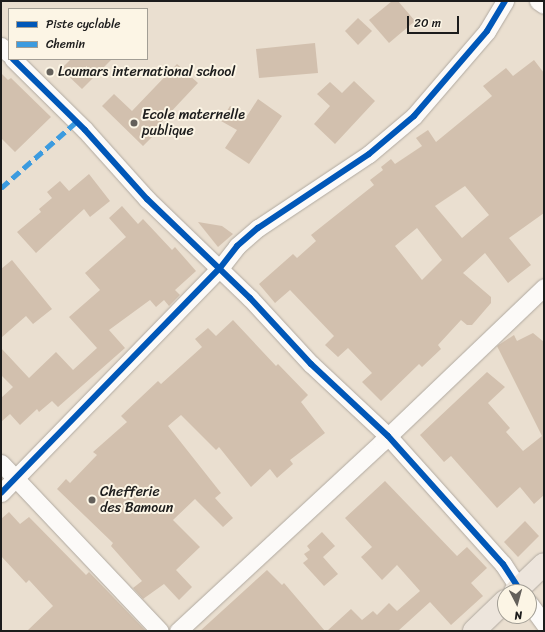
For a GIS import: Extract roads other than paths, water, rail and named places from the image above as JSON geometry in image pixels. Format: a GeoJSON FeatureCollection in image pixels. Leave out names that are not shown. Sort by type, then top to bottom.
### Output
{"type":"FeatureCollection","features":[{"type":"Feature","properties":{"kind":"main road"},"geometry":{"type":"LineString","coordinates":[[527,584],[544,564]]}},
{"type":"Feature","properties":{"kind":"main road"},"geometry":{"type":"LineString","coordinates":[[474,631],[497,612]]}},
{"type":"Feature","properties":{"kind":"street"},"geometry":{"type":"LineString","coordinates":[[1,493],[220,268],[237,246],[258,228],[369,154],[414,116],[487,30],[505,1]]}},
{"type":"Feature","properties":{"kind":"street"},"geometry":{"type":"LineString","coordinates":[[538,1],[544,5]]}},
{"type":"Feature","properties":{"kind":"street"},"geometry":{"type":"LineString","coordinates":[[14,60],[85,130],[148,199],[220,268],[311,364],[388,436],[503,564],[513,584]]}},
{"type":"Feature","properties":{"kind":"street"},"geometry":{"type":"LineString","coordinates":[[178,631],[388,436],[544,287]]}},
{"type":"Feature","properties":{"kind":"street"},"geometry":{"type":"LineString","coordinates":[[1,463],[160,631]]}},
{"type":"Feature","properties":{"kind":"street"},"geometry":{"type":"LineString","coordinates":[[537,616],[544,624]]}},
{"type":"Feature","properties":{"kind":"place","name":"Loumars international school"},"geometry":{"type":"Point","coordinates":[50,72]}},
{"type":"Feature","properties":{"kind":"place","name":"Ecole maternelle publique"},"geometry":{"type":"Point","coordinates":[134,123]}},
{"type":"Feature","properties":{"kind":"place","name":"Chefferie des Bamoun"},"geometry":{"type":"Point","coordinates":[92,500]}}]}
